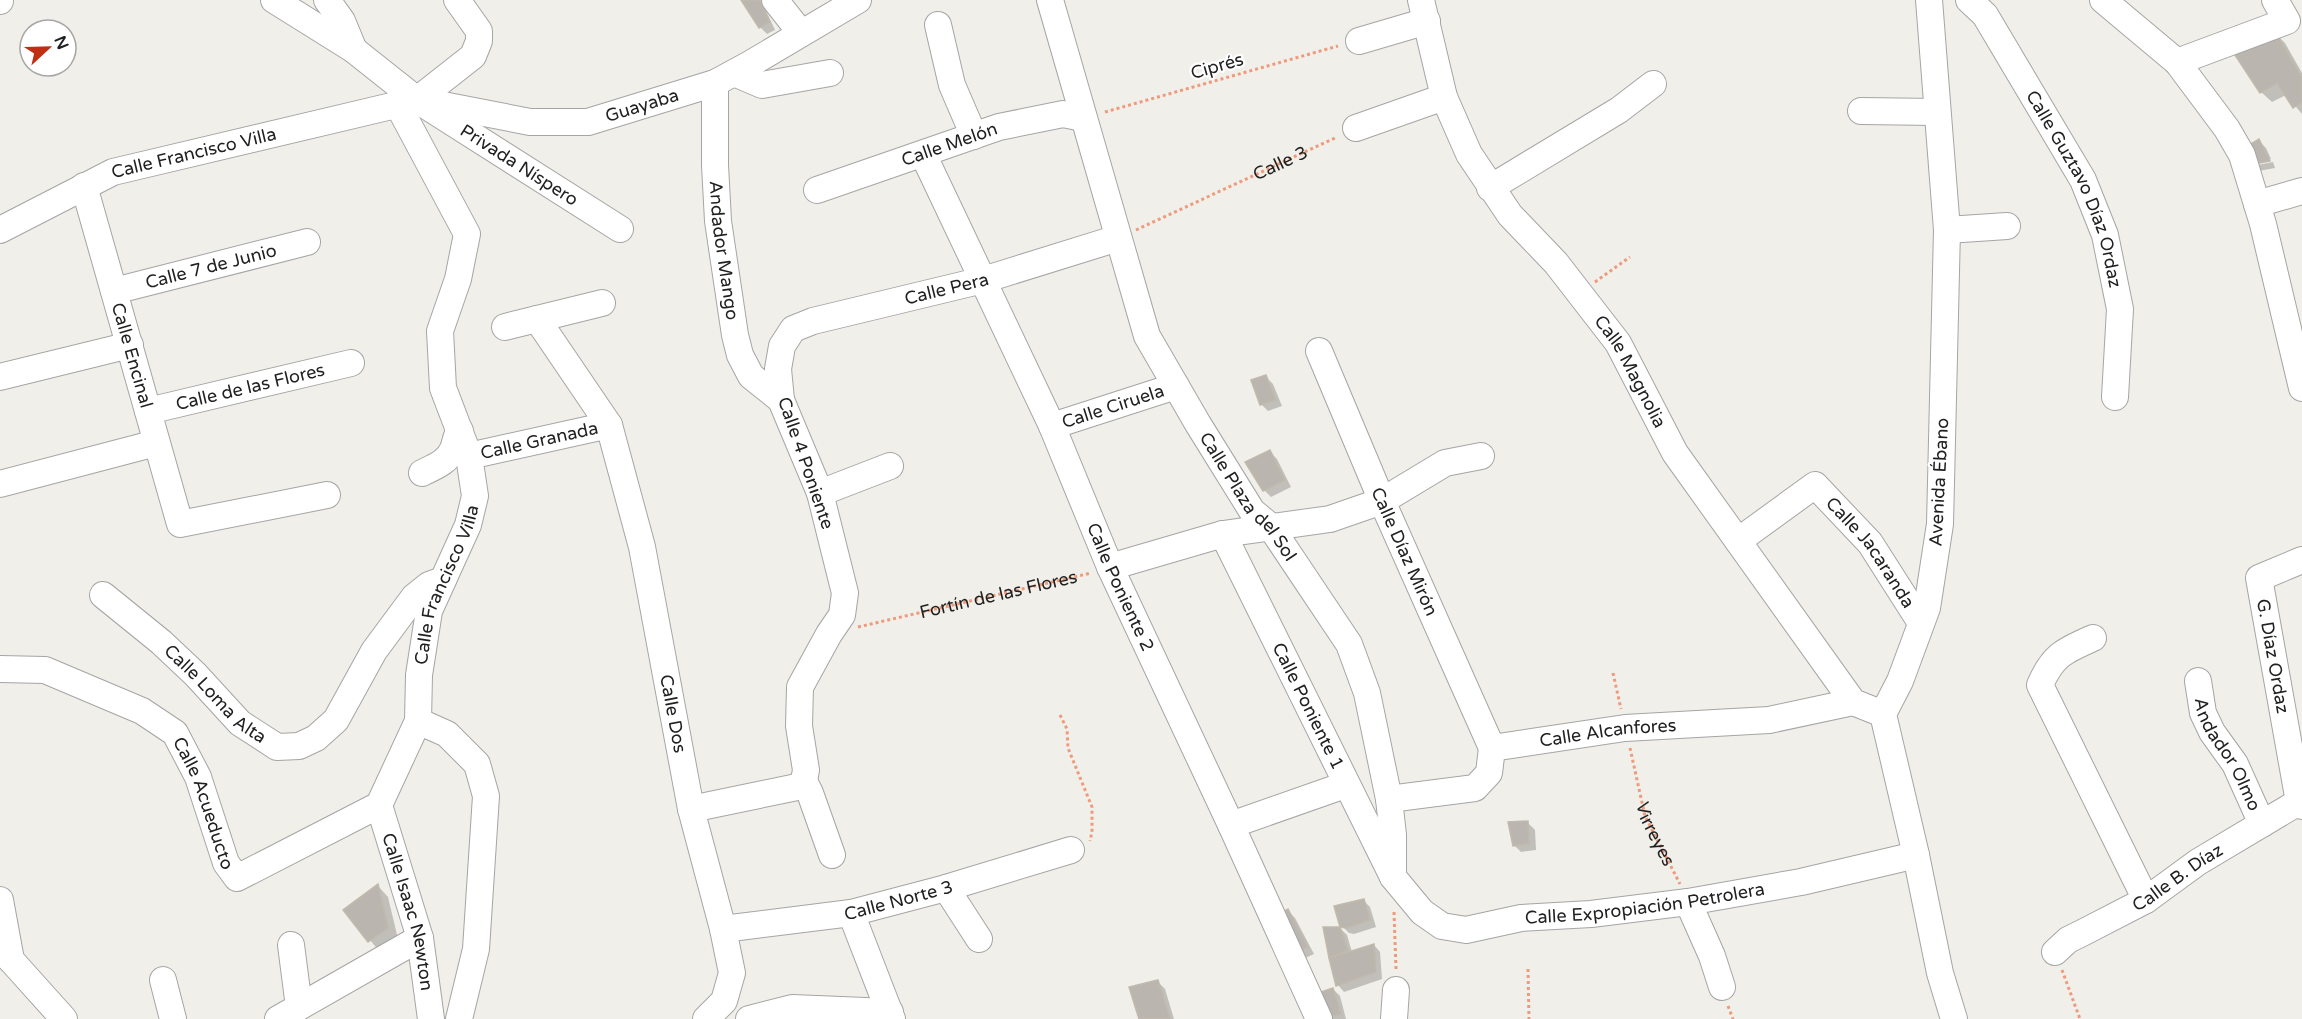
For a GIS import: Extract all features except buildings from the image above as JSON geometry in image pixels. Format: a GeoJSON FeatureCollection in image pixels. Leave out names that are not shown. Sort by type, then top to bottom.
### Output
{"type":"FeatureCollection","features":[{"type":"Feature","properties":{"kind":"street","name":"Privada Níspero"},"geometry":{"type":"LineString","coordinates":[[274,0],[354,50],[407,103],[620,229]]}},
{"type":"Feature","properties":{"kind":"street"},"geometry":{"type":"LineString","coordinates":[[327,0],[342,21],[354,50]]}},
{"type":"Feature","properties":{"kind":"street"},"geometry":{"type":"LineString","coordinates":[[407,103],[473,56],[477,48],[479,31],[457,0]]}},
{"type":"Feature","properties":{"kind":"street"},"geometry":{"type":"LineString","coordinates":[[775,0],[801,33]]}},
{"type":"Feature","properties":{"kind":"street","name":"Calle Plaza del Sol"},"geometry":{"type":"LineString","coordinates":[[1050,0],[1147,336],[1252,511],[1270,526],[1349,644],[1367,693],[1389,799],[1393,835],[1393,877]]}},
{"type":"Feature","properties":{"kind":"street","name":"Avenida Ébano"},"geometry":{"type":"LineString","coordinates":[[1883,714],[1900,681],[1927,608],[1940,524],[1947,230],[1929,0]]}},
{"type":"Feature","properties":{"kind":"street","name":"Calle Guztavo Díaz Ordaz"},"geometry":{"type":"LineString","coordinates":[[1969,0],[1985,15],[2083,180],[2105,235],[2120,309],[2115,397]]}},
{"type":"Feature","properties":{"kind":"street"},"geometry":{"type":"LineString","coordinates":[[2103,0],[2176,62],[2227,129],[2242,155],[2257,204],[2302,388]]}},
{"type":"Feature","properties":{"kind":"street","name":"Guayaba"},"geometry":{"type":"LineString","coordinates":[[407,103],[530,122],[588,122],[724,78],[853,3]]}},
{"type":"Feature","properties":{"kind":"street"},"geometry":{"type":"LineString","coordinates":[[2176,62],[2281,10]]}},
{"type":"Feature","properties":{"kind":"street"},"geometry":{"type":"LineString","coordinates":[[1359,40],[1424,11]]}},
{"type":"Feature","properties":{"kind":"street","name":"Calle Magnolia"},"geometry":{"type":"LineString","coordinates":[[1424,11],[1444,97],[1468,154],[1510,215],[1556,263],[1618,343],[1675,453],[1853,702]]}},
{"type":"Feature","properties":{"kind":"street"},"geometry":{"type":"LineString","coordinates":[[938,25],[952,85],[974,136]]}},
{"type":"Feature","properties":{"kind":"street"},"geometry":{"type":"LineString","coordinates":[[724,78],[762,85],[830,73]]}},
{"type":"Feature","properties":{"kind":"street","name":"Andador Mango"},"geometry":{"type":"LineString","coordinates":[[724,78],[715,165],[718,221],[735,335],[740,355],[751,376],[782,400]]}},
{"type":"Feature","properties":{"kind":"street"},"geometry":{"type":"LineString","coordinates":[[1490,188],[1619,110],[1653,84]]}},
{"type":"Feature","properties":{"kind":"street"},"geometry":{"type":"LineString","coordinates":[[1356,128],[1444,97]]}},
{"type":"Feature","properties":{"kind":"street","name":"Calle Francisco Villa"},"geometry":{"type":"LineString","coordinates":[[0,230],[113,172],[407,103],[467,234],[458,279],[440,331],[443,388],[469,456],[475,496],[468,525],[429,611],[419,675],[418,721]]}},
{"type":"Feature","properties":{"kind":"street"},"geometry":{"type":"LineString","coordinates":[[1861,111],[1937,112]]}},
{"type":"Feature","properties":{"kind":"street","name":"Calle Melón"},"geometry":{"type":"LineString","coordinates":[[817,190],[999,127],[1042,116],[1063,114],[1083,118]]}},
{"type":"Feature","properties":{"kind":"street","name":"Calle Poniente 2"},"geometry":{"type":"LineString","coordinates":[[923,154],[1052,426],[1110,567],[1319,1019]]}},
{"type":"Feature","properties":{"kind":"street","name":"Calle Encinal"},"geometry":{"type":"LineString","coordinates":[[84,186],[180,524],[327,495]]}},
{"type":"Feature","properties":{"kind":"street"},"geometry":{"type":"LineString","coordinates":[[2257,204],[2302,191]]}},
{"type":"Feature","properties":{"kind":"street"},"geometry":{"type":"LineString","coordinates":[[1947,230],[2007,226]]}},
{"type":"Feature","properties":{"kind":"street","name":"Calle Pera"},"geometry":{"type":"LineString","coordinates":[[782,346],[792,329],[813,321],[983,280],[1118,238]]}},
{"type":"Feature","properties":{"kind":"street","name":"Calle 7 de Junio"},"geometry":{"type":"LineString","coordinates":[[114,291],[307,242]]}},
{"type":"Feature","properties":{"kind":"street"},"geometry":{"type":"LineString","coordinates":[[504,327],[602,303]]}},
{"type":"Feature","properties":{"kind":"street"},"geometry":{"type":"LineString","coordinates":[[537,319],[609,425]]}},
{"type":"Feature","properties":{"kind":"street"},"geometry":{"type":"LineString","coordinates":[[0,377],[130,345]]}},
{"type":"Feature","properties":{"kind":"street","name":"Calle 4 Poniente"},"geometry":{"type":"LineString","coordinates":[[782,346],[778,369],[782,400],[820,494],[846,593],[842,615],[800,687],[799,726],[806,770],[804,781]]}},
{"type":"Feature","properties":{"kind":"street","name":"Calle Díaz Mirón"},"geometry":{"type":"LineString","coordinates":[[1319,351],[1382,501],[1492,748]]}},
{"type":"Feature","properties":{"kind":"street","name":"Calle de las Flores"},"geometry":{"type":"LineString","coordinates":[[148,411],[351,363]]}},
{"type":"Feature","properties":{"kind":"street","name":"Calle Ciruela"},"geometry":{"type":"LineString","coordinates":[[1052,426],[1176,386]]}},
{"type":"Feature","properties":{"kind":"street","name":"Calle Granada"},"geometry":{"type":"LineString","coordinates":[[469,456],[609,425]]}},
{"type":"Feature","properties":{"kind":"street","name":"Calle Dos"},"geometry":{"type":"LineString","coordinates":[[609,425],[642,547],[691,809],[723,929],[732,973],[715,1010]]}},
{"type":"Feature","properties":{"kind":"street"},"geometry":{"type":"LineString","coordinates":[[422,473],[448,458],[454,448],[455,436],[460,431]]}},
{"type":"Feature","properties":{"kind":"street"},"geometry":{"type":"LineString","coordinates":[[0,484],[156,443]]}},
{"type":"Feature","properties":{"kind":"street"},"geometry":{"type":"LineString","coordinates":[[1110,567],[1223,534],[1330,519],[1382,501],[1445,463],[1481,456]]}},
{"type":"Feature","properties":{"kind":"street"},"geometry":{"type":"LineString","coordinates":[[820,494],[890,466]]}},
{"type":"Feature","properties":{"kind":"street","name":"Calle Jacaranda"},"geometry":{"type":"LineString","coordinates":[[1738,541],[1815,485],[1870,543],[1922,623]]}},
{"type":"Feature","properties":{"kind":"street","name":"Calle Poniente 1"},"geometry":{"type":"LineString","coordinates":[[1223,534],[1345,785],[1393,877]]}},
{"type":"Feature","properties":{"kind":"street","name":"G. Díaz Ordaz"},"geometry":{"type":"LineString","coordinates":[[2301,803],[2259,578],[2302,560]]}},
{"type":"Feature","properties":{"kind":"street","name":"Calle Loma Alta"},"geometry":{"type":"LineString","coordinates":[[103,595],[161,642],[195,674],[240,723],[277,747],[299,746],[316,738],[336,720],[374,651],[414,597],[429,585],[443,580]]}},
{"type":"Feature","properties":{"kind":"street"},"geometry":{"type":"LineString","coordinates":[[2093,638],[2067,649],[2048,666],[2040,685],[2146,900]]}},
{"type":"Feature","properties":{"kind":"street","name":"Calle Acueducto"},"geometry":{"type":"LineString","coordinates":[[0,669],[45,669],[142,711],[175,733],[198,777],[226,863],[237,878],[379,805]]}},
{"type":"Feature","properties":{"kind":"street","name":"Andador Olmo"},"geometry":{"type":"LineString","coordinates":[[2198,681],[2203,713],[2212,732],[2235,764],[2262,824]]}},
{"type":"Feature","properties":{"kind":"street"},"geometry":{"type":"LineString","coordinates":[[1853,702],[1883,714],[1916,855],[1940,973],[1954,1019]]}},
{"type":"Feature","properties":{"kind":"street","name":"Calle Alcanfores"},"geometry":{"type":"LineString","coordinates":[[1492,748],[1625,728],[1769,720],[1853,702]]}},
{"type":"Feature","properties":{"kind":"street"},"geometry":{"type":"LineString","coordinates":[[379,805],[418,721],[447,734],[477,764],[486,796],[476,949],[459,1019]]}},
{"type":"Feature","properties":{"kind":"street"},"geometry":{"type":"LineString","coordinates":[[1389,799],[1475,788],[1488,773],[1492,748]]}},
{"type":"Feature","properties":{"kind":"street"},"geometry":{"type":"LineString","coordinates":[[691,809],[797,788],[804,781],[832,855]]}},
{"type":"Feature","properties":{"kind":"street"},"geometry":{"type":"LineString","coordinates":[[1231,825],[1345,785]]}},
{"type":"Feature","properties":{"kind":"street","name":"Calle B. Díaz"},"geometry":{"type":"LineString","coordinates":[[2055,952],[2068,940],[2146,900],[2198,862],[2301,803]]}},
{"type":"Feature","properties":{"kind":"street","name":"Calle Isaac Newton"},"geometry":{"type":"LineString","coordinates":[[379,805],[420,938],[431,1019]]}},
{"type":"Feature","properties":{"kind":"street","name":"Calle Norte 3"},"geometry":{"type":"LineString","coordinates":[[723,929],[851,914],[1071,850]]}},
{"type":"Feature","properties":{"kind":"street","name":"Calle Expropiación Petrolera"},"geometry":{"type":"LineString","coordinates":[[1393,877],[1422,912],[1442,926],[1466,930],[1521,918],[1590,914],[1688,902],[1801,882],[1916,855]]}},
{"type":"Feature","properties":{"kind":"street"},"geometry":{"type":"LineString","coordinates":[[946,888],[979,939]]}},
{"type":"Feature","properties":{"kind":"street"},"geometry":{"type":"LineString","coordinates":[[0,900],[6,961],[64,1019]]}},
{"type":"Feature","properties":{"kind":"street"},"geometry":{"type":"LineString","coordinates":[[1688,902],[1712,956],[1722,987]]}},
{"type":"Feature","properties":{"kind":"street"},"geometry":{"type":"LineString","coordinates":[[749,1019],[792,1008],[891,1015],[851,914]]}},
{"type":"Feature","properties":{"kind":"street"},"geometry":{"type":"LineString","coordinates":[[288,1013],[420,938]]}},
{"type":"Feature","properties":{"kind":"street"},"geometry":{"type":"LineString","coordinates":[[288,1013],[291,945]]}},
{"type":"Feature","properties":{"kind":"street"},"geometry":{"type":"LineString","coordinates":[[163,980],[173,1019]]}},
{"type":"Feature","properties":{"kind":"street"},"geometry":{"type":"LineString","coordinates":[[1394,1019],[1396,990]]}},
{"type":"Feature","properties":{"kind":"path","name":"Ciprés"},"geometry":{"type":"LineString","coordinates":[[1083,118],[1359,40]]}},
{"type":"Feature","properties":{"kind":"path","name":"Calle 3"},"geometry":{"type":"LineString","coordinates":[[1118,238],[1356,128]]}},
{"type":"Feature","properties":{"kind":"path"},"geometry":{"type":"LineString","coordinates":[[1579,293],[1630,257]]}},
{"type":"Feature","properties":{"kind":"path","name":"Fortín de las Flores"},"geometry":{"type":"LineString","coordinates":[[829,634],[1110,567]]}},
{"type":"Feature","properties":{"kind":"path","name":"Virreyes"},"geometry":{"type":"LineString","coordinates":[[1613,672],[1645,816],[1688,902]]}},
{"type":"Feature","properties":{"kind":"path"},"geometry":{"type":"LineString","coordinates":[[1060,715],[1067,729],[1068,748],[1092,807],[1092,832],[1089,844],[1080,850],[1071,850]]}},
{"type":"Feature","properties":{"kind":"path"},"geometry":{"type":"LineString","coordinates":[[1394,911],[1396,990]]}},
{"type":"Feature","properties":{"kind":"path"},"geometry":{"type":"LineString","coordinates":[[2055,952],[2080,1019]]}},
{"type":"Feature","properties":{"kind":"path"},"geometry":{"type":"LineString","coordinates":[[1528,969],[1529,1019]]}}]}
